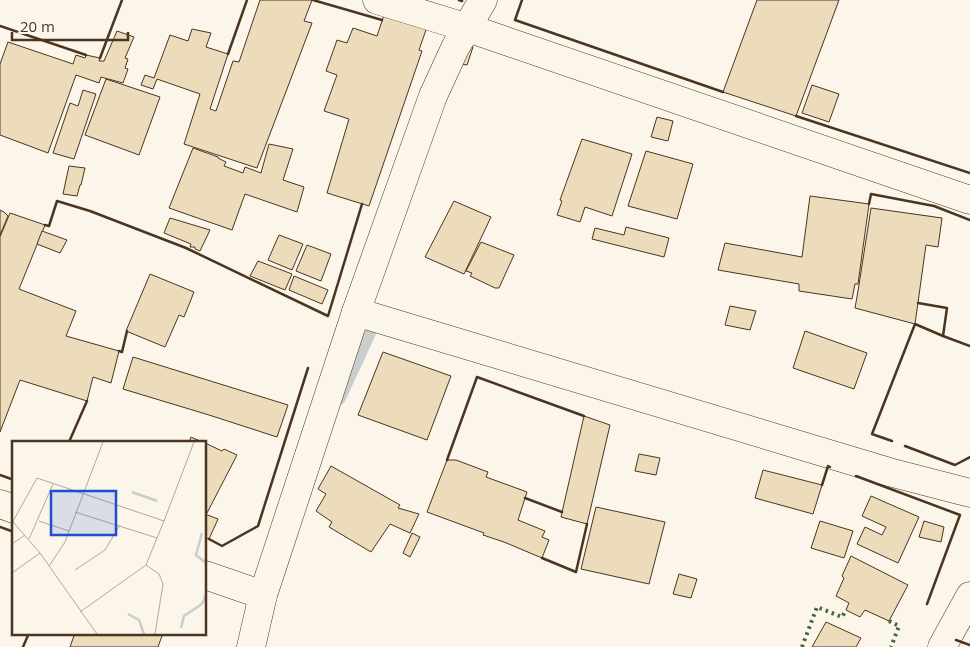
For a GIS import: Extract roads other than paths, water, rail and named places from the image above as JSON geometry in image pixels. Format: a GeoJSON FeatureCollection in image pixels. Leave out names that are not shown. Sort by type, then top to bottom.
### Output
{"type":"FeatureCollection","features":[{"type":"Feature","properties":{"kind":"street"},"geometry":{"type":"LineString","coordinates":[[377,0],[468,28],[970,200]]}},
{"type":"Feature","properties":{"kind":"street"},"geometry":{"type":"LineString","coordinates":[[251,647],[263,595],[356,312],[433,96],[455,48],[484,0]]}},
{"type":"Feature","properties":{"kind":"street"},"geometry":{"type":"LineString","coordinates":[[356,312],[889,472],[970,493]]}},
{"type":"Feature","properties":{"kind":"street"},"geometry":{"type":"LineString","coordinates":[[0,504],[12,508]]}},
{"type":"Feature","properties":{"kind":"street"},"geometry":{"type":"LineString","coordinates":[[206,575],[263,595]]}},
{"type":"Feature","properties":{"kind":"street"},"geometry":{"type":"LineString","coordinates":[[942,647],[970,596]]}},
{"type":"Feature","properties":{"kind":"waterway"},"geometry":{"type":"LineString","coordinates":[[340,399],[371,332],[373,323]]}}]}
